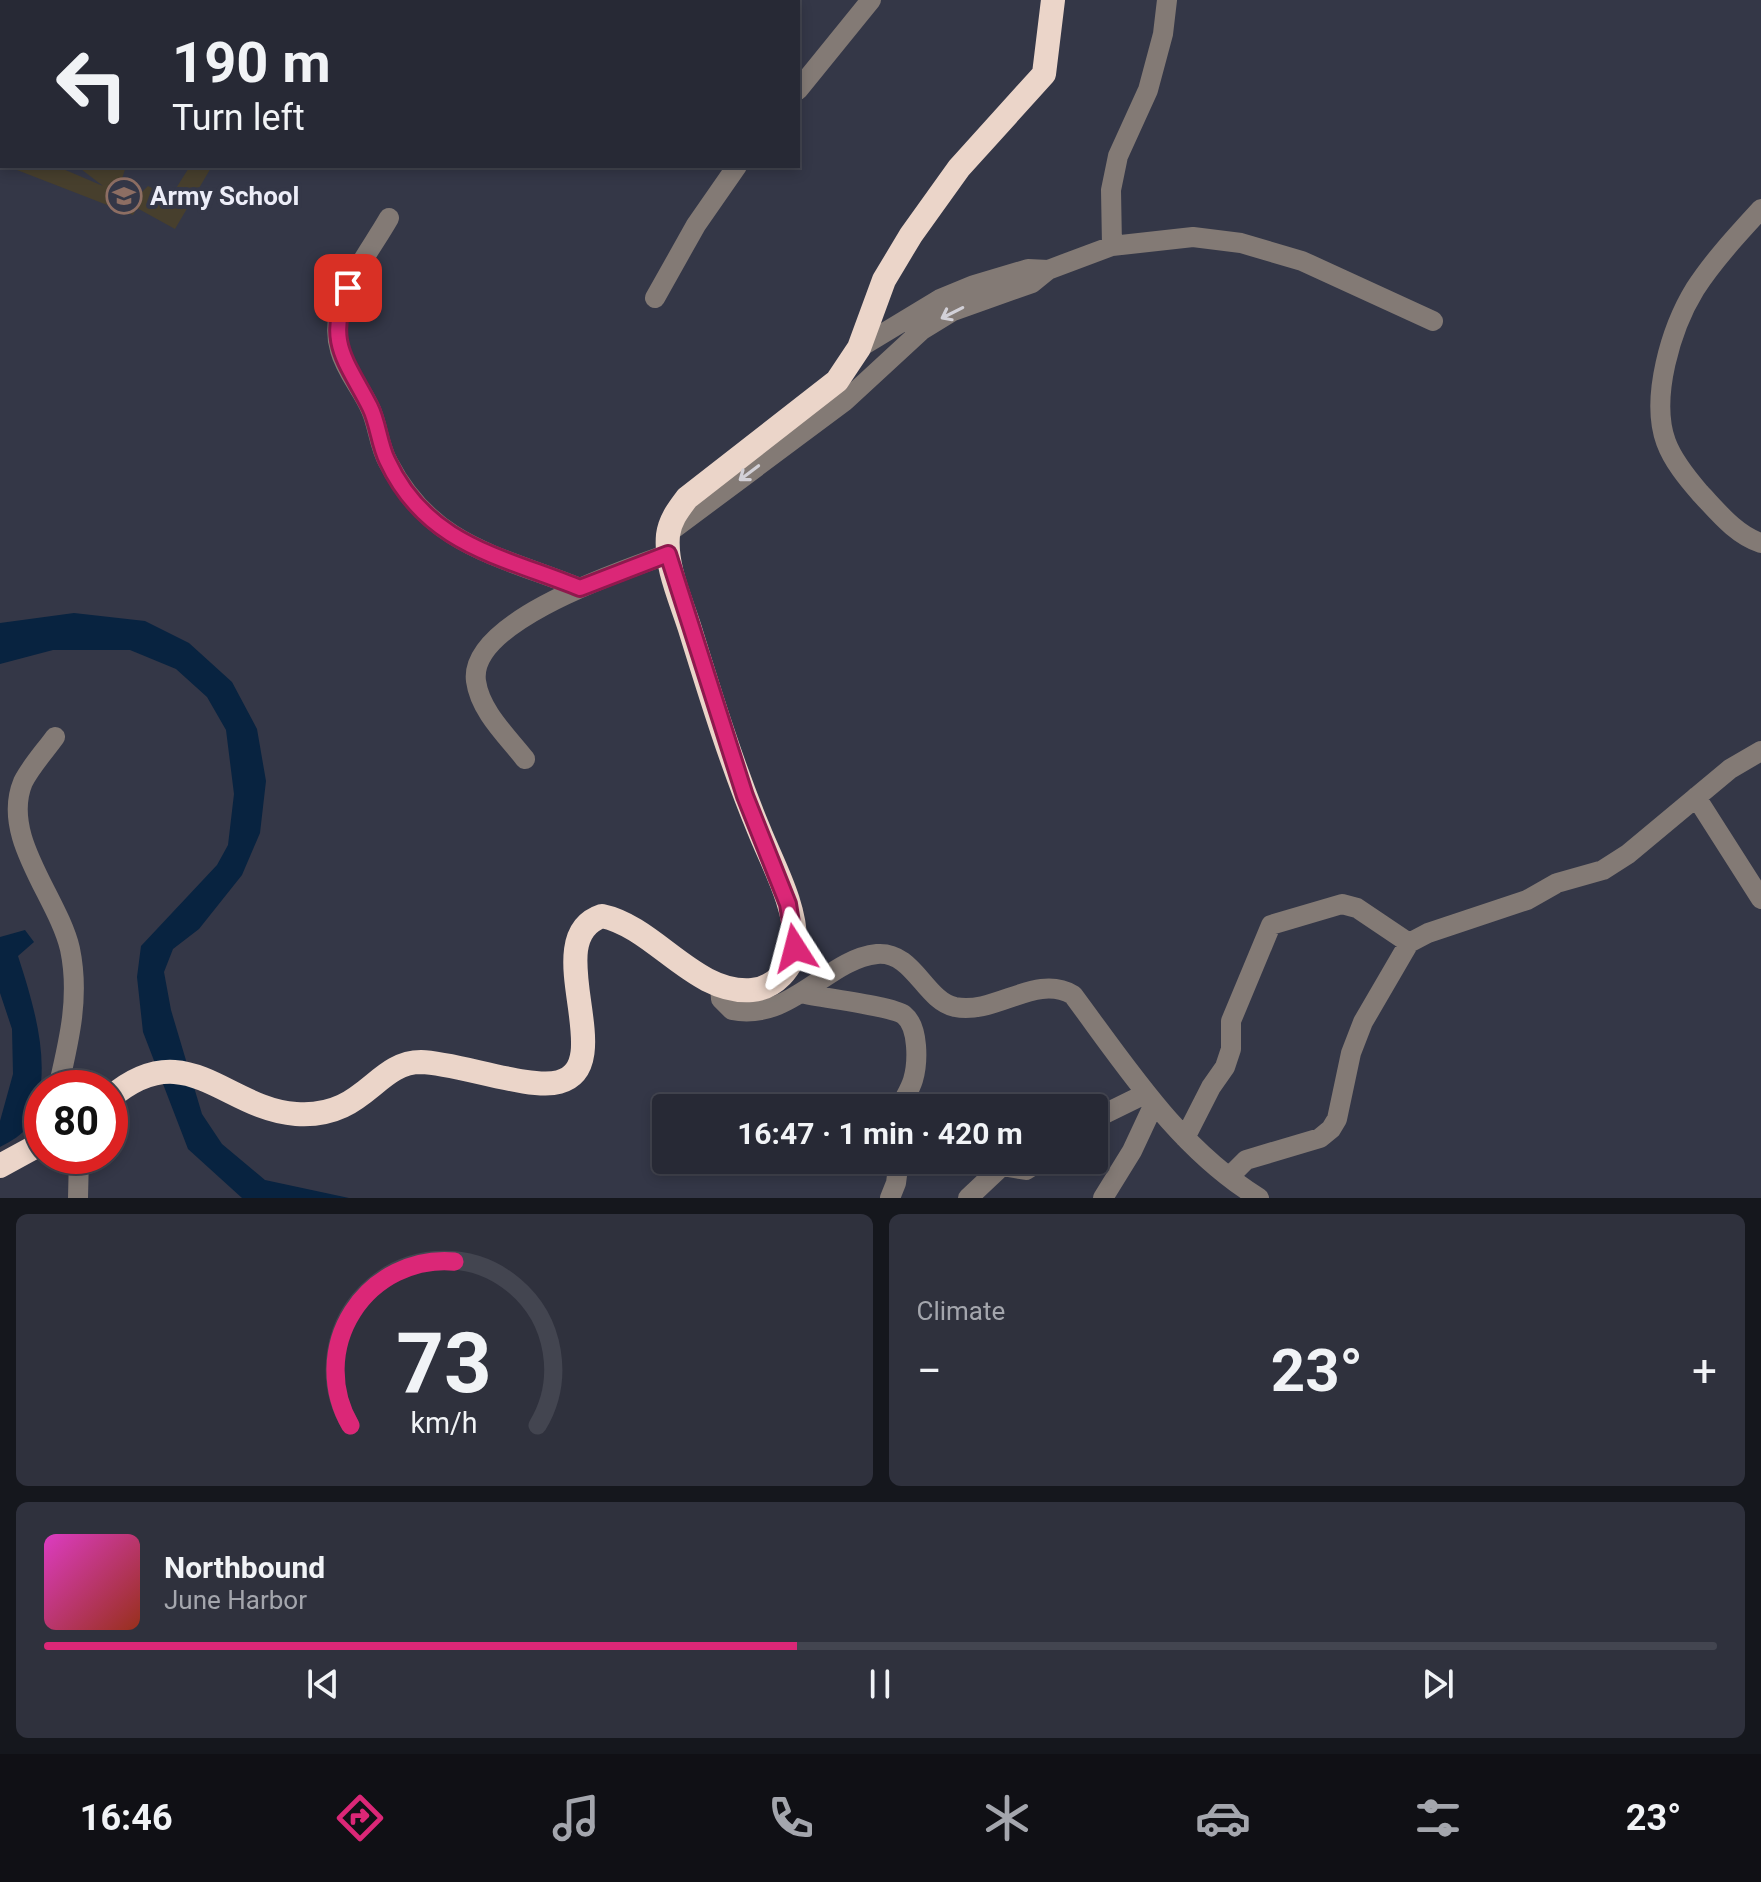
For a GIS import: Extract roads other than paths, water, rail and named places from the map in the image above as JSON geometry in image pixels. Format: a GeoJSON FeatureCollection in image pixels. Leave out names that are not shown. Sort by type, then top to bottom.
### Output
{"type":"FeatureCollection","features":[{"type":"Feature","properties":{"kind":"highway"},"geometry":{"type":"LineString","coordinates":[[128,1084],[149,1075],[173,1072],[196,1075],[270,1107],[293,1114],[314,1114],[351,1105],[401,1065],[417,1062],[471,1068],[543,1083],[565,1080],[572,1074],[582,1055],[575,946],[584,925],[602,916],[634,930],[720,985],[751,990],[778,979],[788,967],[795,948],[793,925],[745,796],[668,544],[674,515],[687,498],[837,381],[859,348],[884,280],[911,235],[959,168],[1044,74],[1053,0]]}},
{"type":"Feature","properties":{"kind":"highway"},"geometry":{"type":"LineString","coordinates":[[0,1166],[24,1153]]}},
{"type":"Feature","properties":{"kind":"street"},"geometry":{"type":"LineString","coordinates":[[800,88],[871,0]]}},
{"type":"Feature","properties":{"kind":"street"},"geometry":{"type":"LineString","coordinates":[[1112,246],[1111,190],[1118,156],[1148,90],[1163,34],[1167,0]]}},
{"type":"Feature","properties":{"kind":"street"},"geometry":{"type":"LineString","coordinates":[[655,298],[696,225],[736,168]]}},
{"type":"Feature","properties":{"kind":"street"},"geometry":{"type":"LineString","coordinates":[[1761,209],[1696,287],[1683,310],[1663,390],[1662,421],[1672,455],[1690,481],[1724,518],[1761,543]]}},
{"type":"Feature","properties":{"kind":"street"},"geometry":{"type":"LineString","coordinates":[[389,218],[348,288],[338,311],[336,334],[341,353],[371,410],[386,459],[422,512],[447,534],[477,550],[580,588]]}},
{"type":"Feature","properties":{"kind":"street"},"geometry":{"type":"LineString","coordinates":[[525,759],[492,718],[480,696],[475,678],[478,660],[487,647],[519,621],[668,544],[855,393],[922,330],[953,311],[1032,283],[1048,270],[1112,246],[1193,237],[1241,243],[1302,261],[1433,321]]}},
{"type":"Feature","properties":{"kind":"street"},"geometry":{"type":"LineString","coordinates":[[859,348],[940,299],[1028,269],[1048,270]]}},
{"type":"Feature","properties":{"kind":"street"},"geometry":{"type":"LineString","coordinates":[[55,737],[23,783],[19,827],[27,855],[60,916],[72,964],[75,999],[61,1070]]}},
{"type":"Feature","properties":{"kind":"street"},"geometry":{"type":"LineString","coordinates":[[1230,1176],[1246,1160],[1320,1138],[1331,1129],[1337,1119],[1351,1053],[1363,1022],[1409,943],[1428,933],[1527,900],[1557,883],[1603,870],[1730,769],[1761,751]]}},
{"type":"Feature","properties":{"kind":"street"},"geometry":{"type":"LineString","coordinates":[[1696,797],[1761,899]]}},
{"type":"Feature","properties":{"kind":"street"},"geometry":{"type":"LineString","coordinates":[[1185,1138],[1225,1067],[1231,1049],[1231,1021],[1271,925],[1342,904],[1357,908],[1409,943]]}},
{"type":"Feature","properties":{"kind":"street"},"geometry":{"type":"LineString","coordinates":[[720,985],[725,1005],[745,1013],[769,1008],[863,957],[876,954],[898,958],[941,1002],[953,1007],[980,1006],[1048,987],[1061,988],[1073,995],[1150,1099],[1185,1138],[1259,1198]]}},
{"type":"Feature","properties":{"kind":"street"},"geometry":{"type":"LineString","coordinates":[[801,993],[891,1009],[904,1015],[912,1027],[915,1067],[907,1094]]}},
{"type":"Feature","properties":{"kind":"street"},"geometry":{"type":"LineString","coordinates":[[1108,1114],[1150,1099]]}},
{"type":"Feature","properties":{"kind":"street"},"geometry":{"type":"LineString","coordinates":[[1103,1198],[1132,1151],[1150,1099]]}},
{"type":"Feature","properties":{"kind":"street"},"geometry":{"type":"LineString","coordinates":[[78,1198],[79,1174]]}},
{"type":"Feature","properties":{"kind":"street"},"geometry":{"type":"LineString","coordinates":[[890,1198],[897,1174]]}},
{"type":"Feature","properties":{"kind":"street"},"geometry":{"type":"LineString","coordinates":[[968,1198],[994,1174]]}},
{"type":"Feature","properties":{"kind":"water"},"geometry":{"type":"Polygon","coordinates":[[[74,613],[145,621],[189,643],[232,682],[257,729],[266,781],[260,833],[242,875],[199,929],[173,949],[164,972],[171,1010],[202,1114],[222,1144],[265,1180],[349,1198],[242,1198],[188,1149],[143,1032],[137,977],[141,946],[217,865],[228,845],[234,794],[226,730],[207,697],[176,669],[130,650],[53,650],[0,664],[0,623],[74,613]]]}},
{"type":"Feature","properties":{"kind":"water"},"geometry":{"type":"Polygon","coordinates":[[[25,930],[34,942],[18,956],[36,1018],[42,1062],[42,1070],[24,1070],[24,1130],[0,1147],[0,1121],[13,1074],[12,1029],[0,993],[0,937],[25,930]]]}},
{"type":"Feature","properties":{"kind":"place","name":"Army School"},"geometry":{"type":"Point","coordinates":[124,196]}}]}
